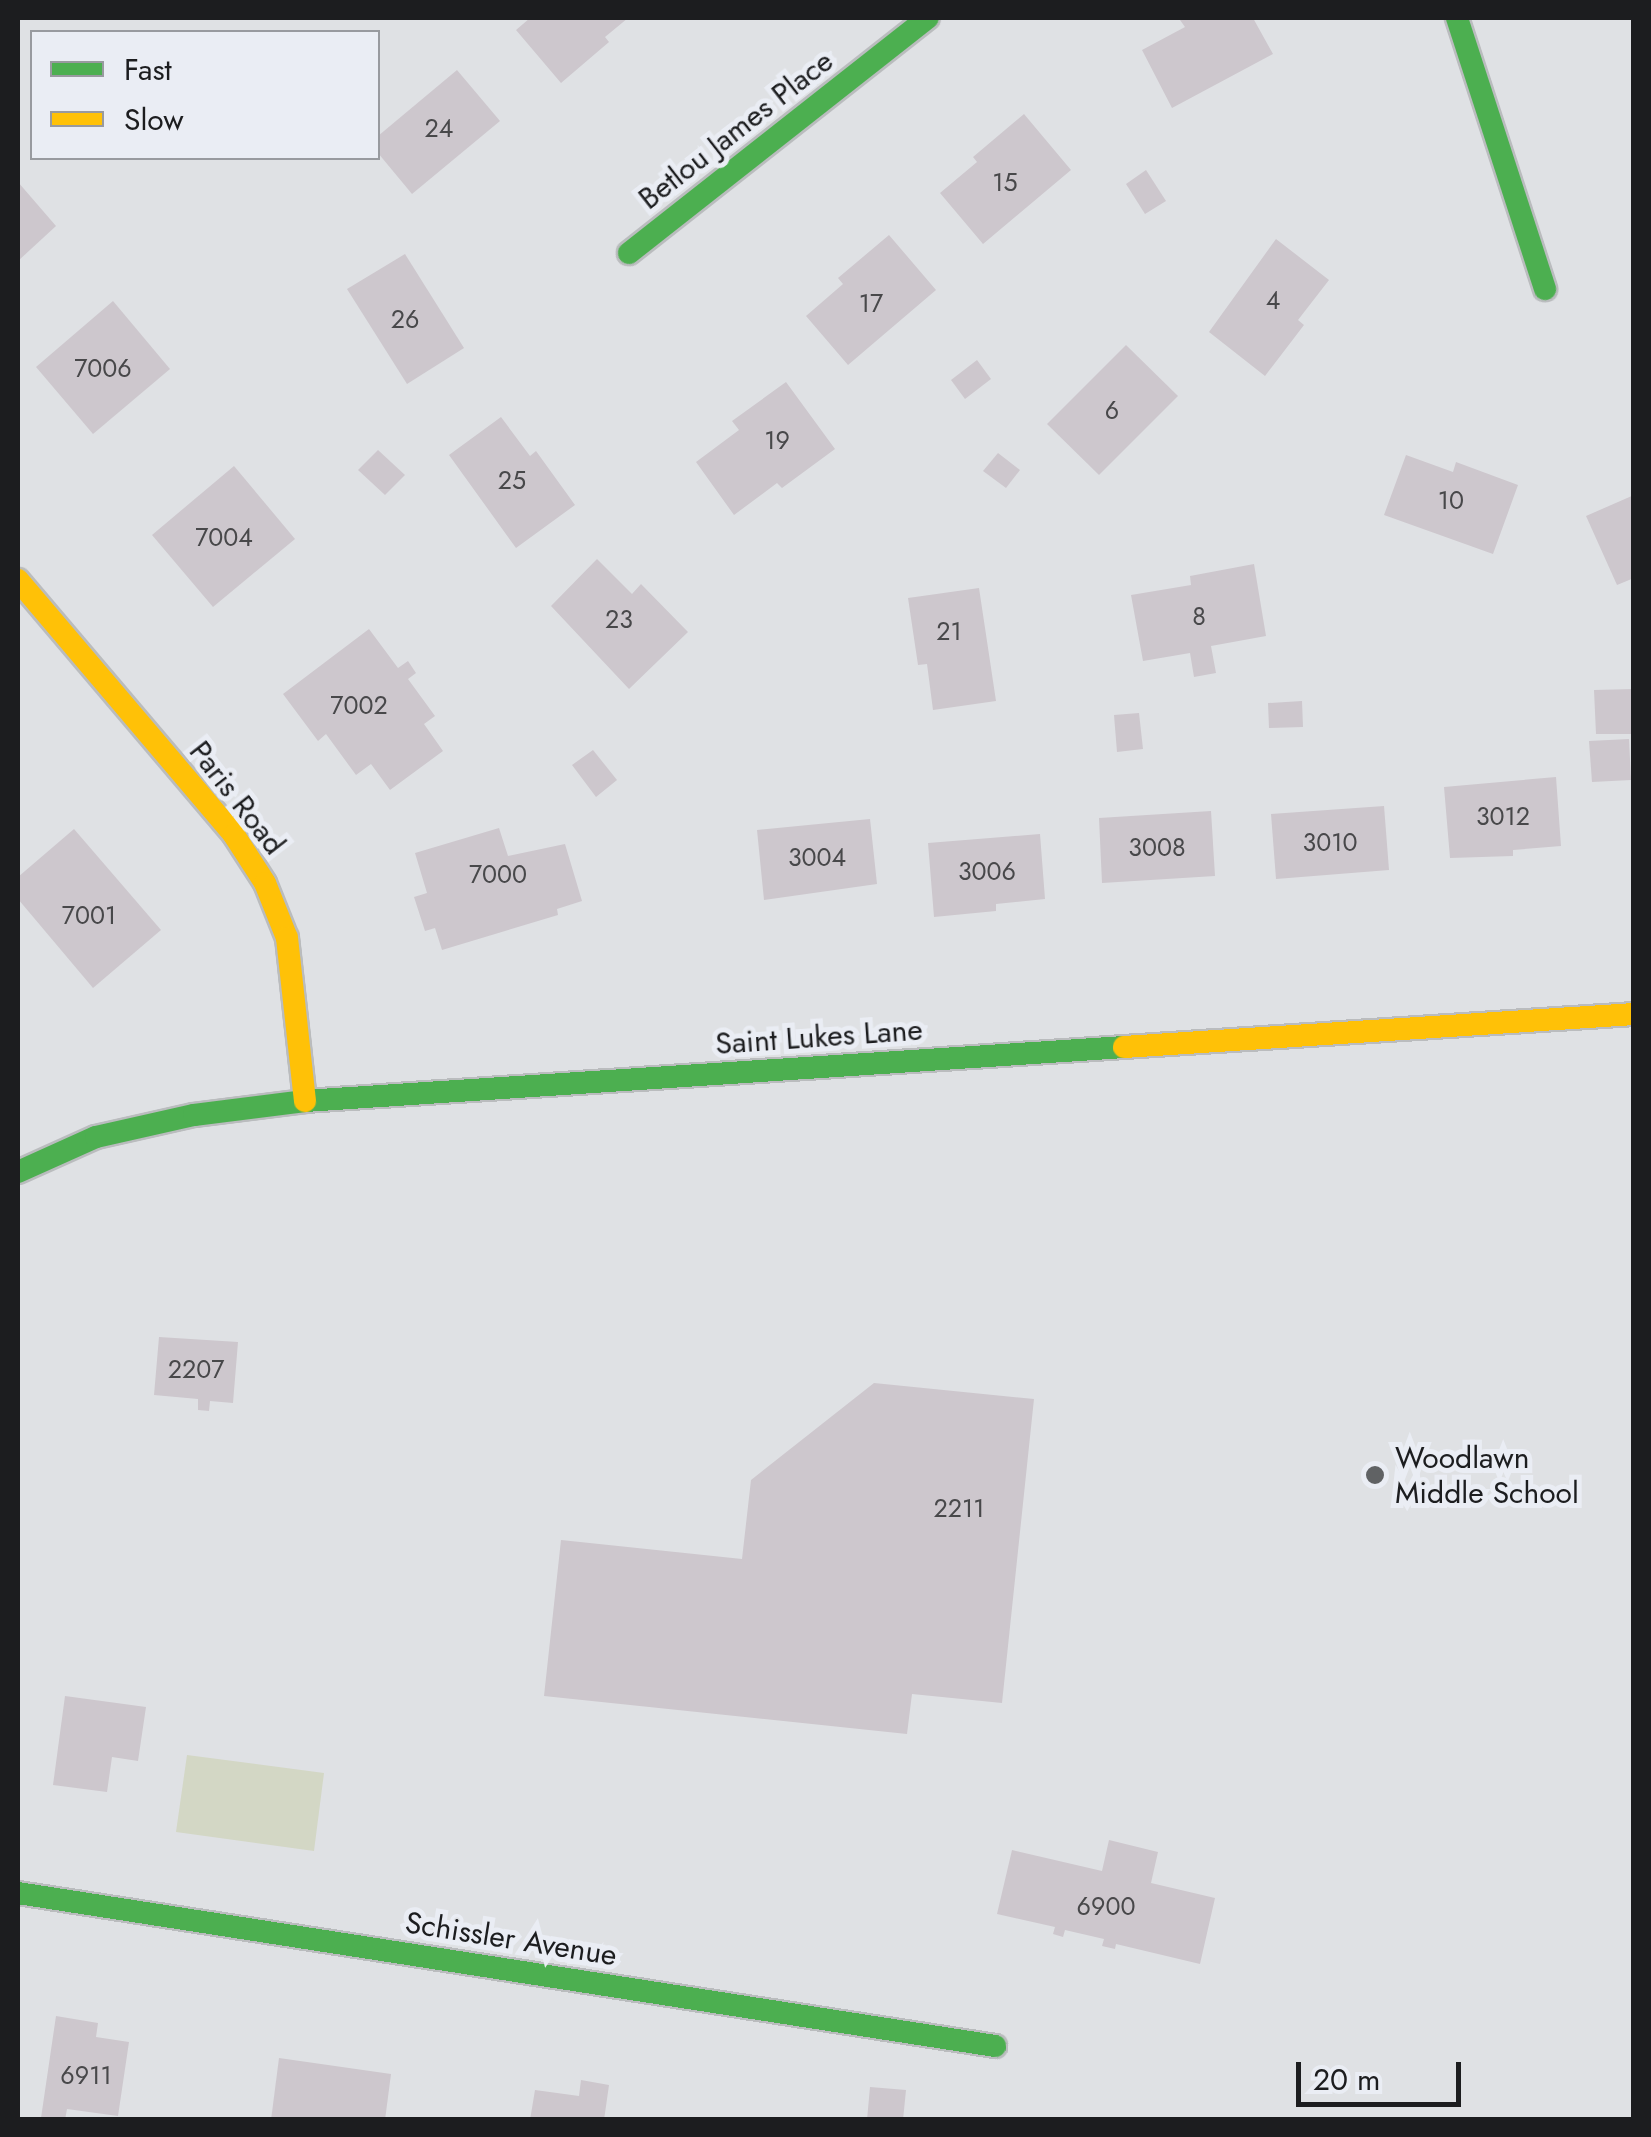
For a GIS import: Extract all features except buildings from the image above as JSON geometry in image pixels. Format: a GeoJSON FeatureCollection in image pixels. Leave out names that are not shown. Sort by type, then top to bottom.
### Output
{"type":"FeatureCollection","features":[{"type":"Feature","properties":{"kind":"street","name":"Betlou James Place"},"geometry":{"type":"LineString","coordinates":[[629,253],[928,18]]}},
{"type":"Feature","properties":{"kind":"street"},"geometry":{"type":"LineString","coordinates":[[1457,18],[1544,289]]}},
{"type":"Feature","properties":{"kind":"street","name":"Paris Road"},"geometry":{"type":"LineString","coordinates":[[18,580],[234,835],[265,883],[290,952],[305,1100]]}},
{"type":"Feature","properties":{"kind":"street","name":"Saint Lukes Lane"},"geometry":{"type":"LineString","coordinates":[[18,1172],[96,1137],[194,1115],[305,1100],[1634,1014]]}},
{"type":"Feature","properties":{"kind":"street","name":"Schissler Avenue"},"geometry":{"type":"LineString","coordinates":[[18,1892],[995,2046]]}},
{"type":"Feature","properties":{"kind":"green space"},"geometry":{"type":"Polygon","coordinates":[[[187,1755],[324,1773],[314,1851],[176,1832],[187,1755]]]}},
{"type":"Feature","properties":{"kind":"traffic: fast"},"geometry":{"type":"LineString","coordinates":[[629,253],[928,18]]}},
{"type":"Feature","properties":{"kind":"traffic: fast"},"geometry":{"type":"LineString","coordinates":[[1457,18],[1545,289]]}},
{"type":"Feature","properties":{"kind":"traffic: fast"},"geometry":{"type":"LineString","coordinates":[[18,1172],[96,1137],[194,1115],[305,1101],[1124,1047]]}},
{"type":"Feature","properties":{"kind":"traffic: fast"},"geometry":{"type":"LineString","coordinates":[[18,1893],[995,2046]]}},
{"type":"Feature","properties":{"kind":"traffic: slow"},"geometry":{"type":"LineString","coordinates":[[18,580],[234,835],[265,883],[287,938],[305,1101]]}},
{"type":"Feature","properties":{"kind":"traffic: slow"},"geometry":{"type":"LineString","coordinates":[[1124,1047],[1634,1014]]}},
{"type":"Feature","properties":{"kind":"place","name":"Woodlawn Middle School"},"geometry":{"type":"Point","coordinates":[1375,1475]}}]}
